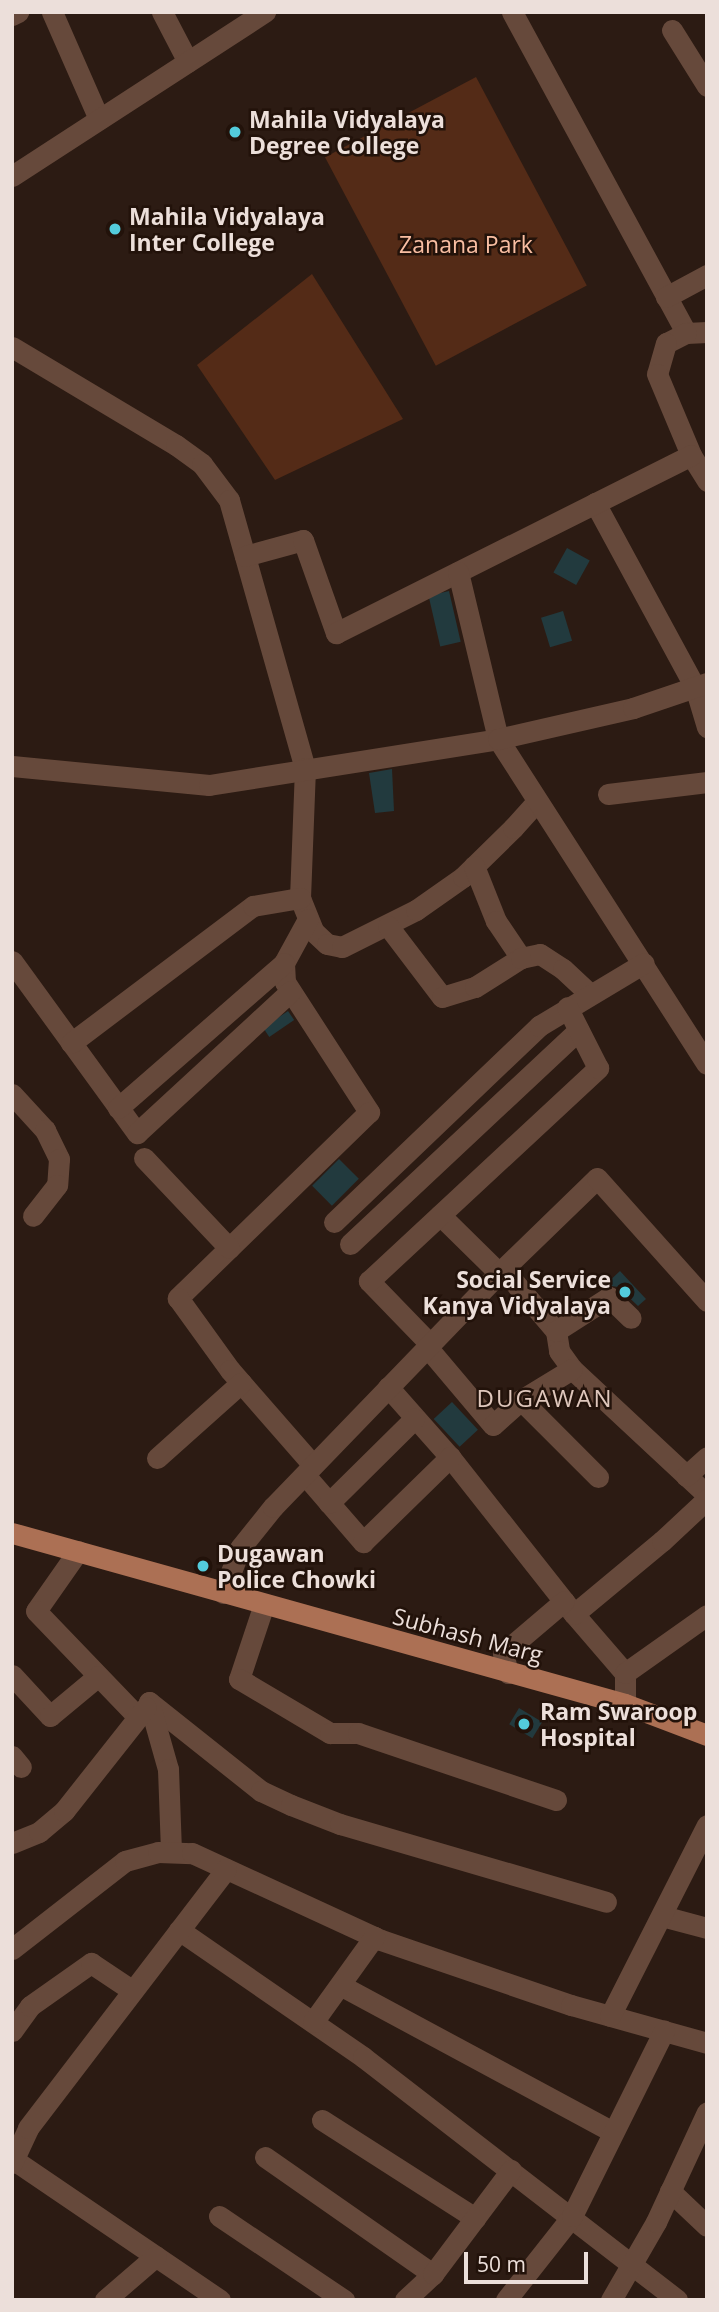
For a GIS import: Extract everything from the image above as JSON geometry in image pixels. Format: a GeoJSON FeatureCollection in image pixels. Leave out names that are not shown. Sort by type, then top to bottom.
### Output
{"type":"FeatureCollection","features":[{"type":"Feature","properties":{"kind":"main road","name":"Subhash Marg"},"geometry":{"type":"LineString","coordinates":[[12,1533],[625,1704],[707,1735]]}},
{"type":"Feature","properties":{"kind":"street"},"geometry":{"type":"LineString","coordinates":[[12,15],[18,12]]}},
{"type":"Feature","properties":{"kind":"street"},"geometry":{"type":"LineString","coordinates":[[52,12],[99,120]]}},
{"type":"Feature","properties":{"kind":"street"},"geometry":{"type":"LineString","coordinates":[[162,12],[188,62]]}},
{"type":"Feature","properties":{"kind":"street"},"geometry":{"type":"LineString","coordinates":[[12,176],[265,12]]}},
{"type":"Feature","properties":{"kind":"street"},"geometry":{"type":"LineString","coordinates":[[512,12],[666,297],[696,332],[666,344],[657,373],[691,455],[707,481]]}},
{"type":"Feature","properties":{"kind":"street"},"geometry":{"type":"LineString","coordinates":[[672,30],[707,86]]}},
{"type":"Feature","properties":{"kind":"street"},"geometry":{"type":"LineString","coordinates":[[666,297],[707,275]]}},
{"type":"Feature","properties":{"kind":"street"},"geometry":{"type":"LineString","coordinates":[[12,347],[176,444],[202,464],[229,500],[305,768],[300,898],[313,931],[327,944],[342,947],[416,910],[474,866],[537,801]]}},
{"type":"Feature","properties":{"kind":"street"},"geometry":{"type":"LineString","coordinates":[[245,556],[303,540],[336,633],[691,455]]}},
{"type":"Feature","properties":{"kind":"street"},"geometry":{"type":"LineString","coordinates":[[595,503],[701,685],[707,727]]}},
{"type":"Feature","properties":{"kind":"street"},"geometry":{"type":"LineString","coordinates":[[458,572],[498,739],[707,1064]]}},
{"type":"Feature","properties":{"kind":"street"},"geometry":{"type":"LineString","coordinates":[[12,765],[209,785],[498,739],[633,708],[701,685]]}},
{"type":"Feature","properties":{"kind":"street"},"geometry":{"type":"LineString","coordinates":[[608,794],[707,782]]}},
{"type":"Feature","properties":{"kind":"street"},"geometry":{"type":"LineString","coordinates":[[474,866],[496,921],[520,958]]}},
{"type":"Feature","properties":{"kind":"street"},"geometry":{"type":"LineString","coordinates":[[71,1043],[253,906],[300,898]]}},
{"type":"Feature","properties":{"kind":"street"},"geometry":{"type":"LineString","coordinates":[[118,1108],[284,963],[308,919]]}},
{"type":"Feature","properties":{"kind":"street"},"geometry":{"type":"LineString","coordinates":[[388,926],[442,997],[475,987],[520,958],[540,954],[563,969],[590,994]]}},
{"type":"Feature","properties":{"kind":"street"},"geometry":{"type":"LineString","coordinates":[[284,963],[285,982],[369,1112],[178,1298],[309,1470],[329,1503],[363,1542],[450,1457]]}},
{"type":"Feature","properties":{"kind":"street"},"geometry":{"type":"LineString","coordinates":[[334,1222],[539,1026],[644,963]]}},
{"type":"Feature","properties":{"kind":"street"},"geometry":{"type":"LineString","coordinates":[[15,972],[137,1133],[291,991]]}},
{"type":"Feature","properties":{"kind":"street"},"geometry":{"type":"LineString","coordinates":[[567,1007],[598,1068],[369,1281],[429,1345],[493,1425],[521,1400],[572,1369]]}},
{"type":"Feature","properties":{"kind":"street"},"geometry":{"type":"LineString","coordinates":[[350,1244],[579,1030]]}},
{"type":"Feature","properties":{"kind":"street"},"geometry":{"type":"LineString","coordinates":[[12,1094],[45,1130],[59,1159],[57,1185],[33,1216]]}},
{"type":"Feature","properties":{"kind":"street"},"geometry":{"type":"LineString","coordinates":[[144,1158],[229,1248]]}},
{"type":"Feature","properties":{"kind":"street"},"geometry":{"type":"LineString","coordinates":[[223,1593],[240,1548],[309,1470],[501,1271],[597,1178],[707,1301]]}},
{"type":"Feature","properties":{"kind":"street"},"geometry":{"type":"LineString","coordinates":[[440,1215],[501,1271],[556,1331],[559,1351],[572,1369],[707,1497],[569,1608],[503,1653],[508,1673]]}},
{"type":"Feature","properties":{"kind":"street"},"geometry":{"type":"LineString","coordinates":[[556,1331],[609,1297],[631,1318]]}},
{"type":"Feature","properties":{"kind":"street"},"geometry":{"type":"LineString","coordinates":[[157,1458],[241,1383]]}},
{"type":"Feature","properties":{"kind":"street"},"geometry":{"type":"LineString","coordinates":[[388,1387],[450,1457],[569,1608],[625,1673],[625,1704]]}},
{"type":"Feature","properties":{"kind":"street"},"geometry":{"type":"LineString","coordinates":[[521,1400],[598,1478]]}},
{"type":"Feature","properties":{"kind":"street"},"geometry":{"type":"LineString","coordinates":[[329,1503],[414,1419]]}},
{"type":"Feature","properties":{"kind":"street"},"geometry":{"type":"LineString","coordinates":[[686,1476],[707,1457]]}},
{"type":"Feature","properties":{"kind":"street"},"geometry":{"type":"LineString","coordinates":[[78,1551],[36,1611],[98,1676],[261,1791],[340,1824],[606,1902]]}},
{"type":"Feature","properties":{"kind":"street"},"geometry":{"type":"LineString","coordinates":[[264,1604],[239,1679],[330,1733],[358,1733],[556,1800]]}},
{"type":"Feature","properties":{"kind":"street"},"geometry":{"type":"LineString","coordinates":[[625,1673],[707,1615]]}},
{"type":"Feature","properties":{"kind":"street"},"geometry":{"type":"LineString","coordinates":[[12,1675],[50,1716],[98,1676]]}},
{"type":"Feature","properties":{"kind":"street"},"geometry":{"type":"LineString","coordinates":[[12,1843],[39,1832],[64,1811],[143,1710]]}},
{"type":"Feature","properties":{"kind":"street"},"geometry":{"type":"LineString","coordinates":[[143,1710],[168,1769],[171,1852]]}},
{"type":"Feature","properties":{"kind":"street"},"geometry":{"type":"LineString","coordinates":[[610,2016],[707,1825]]}},
{"type":"Feature","properties":{"kind":"street"},"geometry":{"type":"LineString","coordinates":[[12,1949],[125,1861],[158,1852],[192,1853],[374,1937],[610,2016],[707,2043]]}},
{"type":"Feature","properties":{"kind":"street"},"geometry":{"type":"LineString","coordinates":[[211,2297],[156,2256],[13,2162],[28,2128],[226,1868]]}},
{"type":"Feature","properties":{"kind":"street"},"geometry":{"type":"LineString","coordinates":[[662,1916],[707,1928]]}},
{"type":"Feature","properties":{"kind":"street"},"geometry":{"type":"LineString","coordinates":[[179,1930],[313,2022],[572,2216],[677,2300]]}},
{"type":"Feature","properties":{"kind":"street"},"geometry":{"type":"LineString","coordinates":[[313,2022],[374,1937]]}},
{"type":"Feature","properties":{"kind":"street"},"geometry":{"type":"LineString","coordinates":[[12,2031],[30,2006],[91,1963],[133,1991]]}},
{"type":"Feature","properties":{"kind":"street"},"geometry":{"type":"LineString","coordinates":[[340,1985],[613,2132]]}},
{"type":"Feature","properties":{"kind":"street"},"geometry":{"type":"LineString","coordinates":[[506,2300],[572,2216],[664,2031]]}},
{"type":"Feature","properties":{"kind":"street"},"geometry":{"type":"LineString","coordinates":[[611,2300],[670,2191],[707,2112]]}},
{"type":"Feature","properties":{"kind":"street"},"geometry":{"type":"LineString","coordinates":[[322,2120],[475,2218]]}},
{"type":"Feature","properties":{"kind":"street"},"geometry":{"type":"LineString","coordinates":[[265,2157],[433,2274]]}},
{"type":"Feature","properties":{"kind":"street"},"geometry":{"type":"LineString","coordinates":[[405,2300],[433,2274],[511,2170]]}},
{"type":"Feature","properties":{"kind":"street"},"geometry":{"type":"LineString","coordinates":[[670,2191],[707,2225]]}},
{"type":"Feature","properties":{"kind":"street"},"geometry":{"type":"LineString","coordinates":[[219,2216],[344,2300]]}},
{"type":"Feature","properties":{"kind":"street"},"geometry":{"type":"LineString","coordinates":[[104,2300],[156,2256]]}},
{"type":"Feature","properties":{"kind":"green space","name":"Zanana Park"},"geometry":{"type":"Polygon","coordinates":[[[476,77],[587,285],[436,366],[325,157],[476,77]]]}},
{"type":"Feature","properties":{"kind":"green space"},"geometry":{"type":"Polygon","coordinates":[[[312,274],[403,419],[275,480],[197,365],[312,274]]]}},
{"type":"Feature","properties":{"kind":"building"},"geometry":{"type":"Polygon","coordinates":[[[567,548],[590,561],[576,585],[553,572],[567,548]]]}},
{"type":"Feature","properties":{"kind":"building"},"geometry":{"type":"Polygon","coordinates":[[[449,591],[461,642],[440,646],[429,596],[449,591]]]}},
{"type":"Feature","properties":{"kind":"building"},"geometry":{"type":"Polygon","coordinates":[[[563,611],[572,641],[550,647],[541,618],[563,611]]]}},
{"type":"Feature","properties":{"kind":"building"},"geometry":{"type":"Polygon","coordinates":[[[392,769],[394,811],[375,813],[369,773],[392,769]]]}},
{"type":"Feature","properties":{"kind":"building"},"geometry":{"type":"Polygon","coordinates":[[[288,1011],[294,1020],[269,1037],[263,1028],[288,1011]]]}},
{"type":"Feature","properties":{"kind":"building"},"geometry":{"type":"Polygon","coordinates":[[[339,1159],[359,1179],[332,1206],[312,1186],[339,1159]]]}},
{"type":"Feature","properties":{"kind":"building","name":"Social Service Kanya Vidyalaya"},"geometry":{"type":"Polygon","coordinates":[[[620,1271],[646,1299],[638,1306],[618,1287],[605,1285],[620,1271]]]}},
{"type":"Feature","properties":{"kind":"building"},"geometry":{"type":"Polygon","coordinates":[[[452,1402],[478,1430],[460,1447],[434,1419],[452,1402]]]}},
{"type":"Feature","properties":{"kind":"building"},"geometry":{"type":"Polygon","coordinates":[[[519,1708],[542,1722],[532,1738],[509,1724],[519,1708]]]}},
{"type":"Feature","properties":{"kind":"place","name":"Mahila Vidyalaya Degree College"},"geometry":{"type":"Point","coordinates":[235,132]}},
{"type":"Feature","properties":{"kind":"place","name":"Mahila Vidyalaya Inter College"},"geometry":{"type":"Point","coordinates":[115,229]}},
{"type":"Feature","properties":{"kind":"place","name":"Social Service Kanya Vidyalaya"},"geometry":{"type":"Point","coordinates":[625,1292]}},
{"type":"Feature","properties":{"kind":"place","name":"Dugawan Police Chowki"},"geometry":{"type":"Point","coordinates":[203,1566]}},
{"type":"Feature","properties":{"kind":"place","name":"Ram Swaroop Hospital"},"geometry":{"type":"Point","coordinates":[524,1724]}},
{"type":"Feature","properties":{"kind":"district","name":"DUGAWAN"},"geometry":{"type":"Point","coordinates":[545,1398]}}]}
